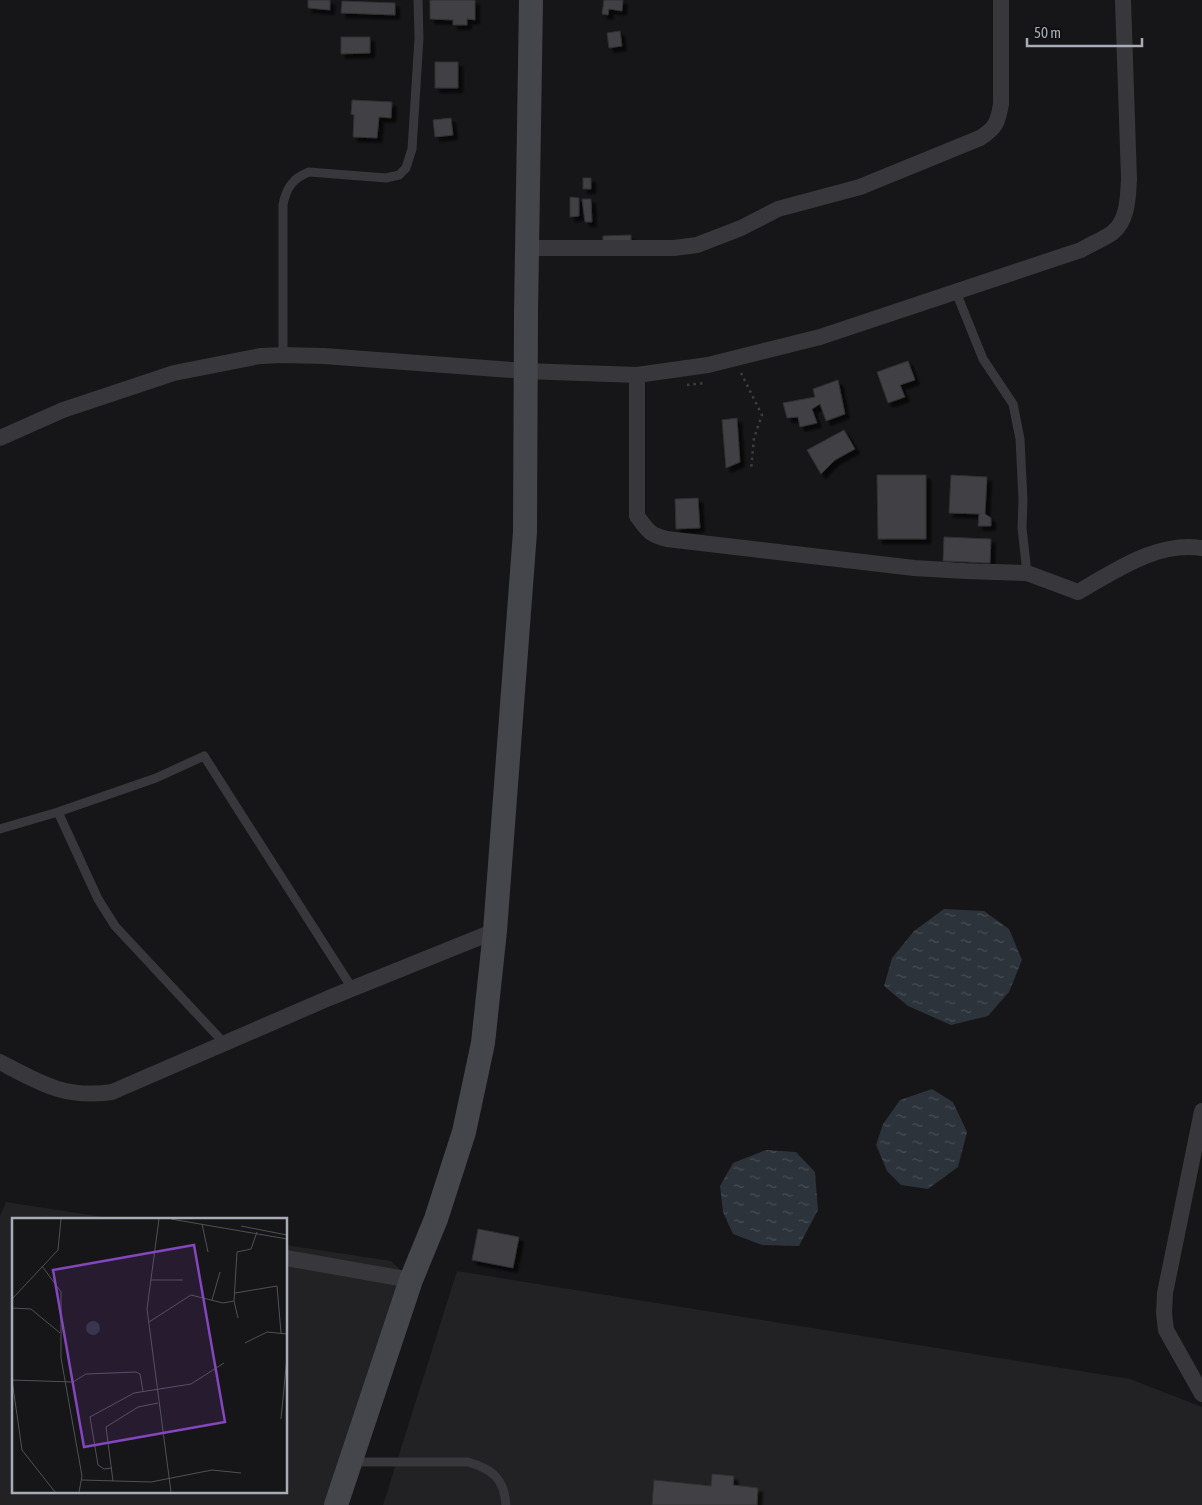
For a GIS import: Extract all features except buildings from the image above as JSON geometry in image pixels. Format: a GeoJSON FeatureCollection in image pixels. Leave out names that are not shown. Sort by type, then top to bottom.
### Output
{"type":"FeatureCollection","features":[{"type":"Feature","properties":{"kind":"main road"},"geometry":{"type":"LineString","coordinates":[[336,1505],[411,1280],[436,1219],[466,1124],[483,1043],[495,931],[525,532],[525,371],[531,0]]}},
{"type":"Feature","properties":{"kind":"street"},"geometry":{"type":"LineString","coordinates":[[527,248],[674,248],[697,244],[741,228],[778,209],[860,188],[980,138],[991,131],[998,120],[1001,104],[1001,0]]}},
{"type":"Feature","properties":{"kind":"street"},"geometry":{"type":"LineString","coordinates":[[0,438],[63,410],[174,373],[230,361],[283,355],[525,371],[636,375],[708,365],[820,338],[1081,250],[1113,232],[1122,220],[1127,206],[1129,179],[1123,0]]}},
{"type":"Feature","properties":{"kind":"street"},"geometry":{"type":"LineString","coordinates":[[636,375],[637,516],[654,536],[667,540],[914,568],[965,572],[1027,573],[1078,592],[1147,555],[1168,550],[1202,548]]}},
{"type":"Feature","properties":{"kind":"street"},"geometry":{"type":"LineString","coordinates":[[0,1062],[45,1086],[74,1094],[112,1092],[352,988],[495,931]]}},
{"type":"Feature","properties":{"kind":"street"},"geometry":{"type":"LineString","coordinates":[[1202,1111],[1165,1293],[1164,1313],[1166,1330],[1202,1394]]}},
{"type":"Feature","properties":{"kind":"street"},"geometry":{"type":"LineString","coordinates":[[288,1258],[411,1280]]}},
{"type":"Feature","properties":{"kind":"lane"},"geometry":{"type":"LineString","coordinates":[[283,355],[283,205],[285,193],[300,175],[309,172],[386,178],[399,175],[406,168],[412,149],[419,38],[418,0]]}},
{"type":"Feature","properties":{"kind":"lane"},"geometry":{"type":"LineString","coordinates":[[956,292],[983,359],[1013,404],[1020,439],[1022,528],[1027,573]]}},
{"type":"Feature","properties":{"kind":"lane"},"geometry":{"type":"LineString","coordinates":[[0,829],[58,812],[156,778],[204,756],[352,988]]}},
{"type":"Feature","properties":{"kind":"lane"},"geometry":{"type":"LineString","coordinates":[[58,812],[98,899],[115,926],[226,1044]]}},
{"type":"Feature","properties":{"kind":"lane"},"geometry":{"type":"LineString","coordinates":[[351,1462],[468,1462],[486,1467],[498,1478],[505,1494],[506,1505]]}},
{"type":"Feature","properties":{"kind":"path"},"geometry":{"type":"LineString","coordinates":[[740,369],[762,415],[754,438],[751,470]]}},
{"type":"Feature","properties":{"kind":"path"},"geometry":{"type":"LineString","coordinates":[[680,386],[699,385],[707,382]]}},
{"type":"Feature","properties":{"kind":"shaded area"},"geometry":{"type":"Polygon","coordinates":[[[6,1202],[110,1218],[12,1218],[12,1492],[288,1492],[288,1245],[391,1261],[411,1280],[336,1505],[0,1505],[0,1216],[6,1202]]]}},
{"type":"Feature","properties":{"kind":"shaded area"},"geometry":{"type":"Polygon","coordinates":[[[457,1271],[1130,1379],[1202,1407],[1202,1505],[383,1505],[457,1271]]]}},
{"type":"Feature","properties":{"kind":"water"},"geometry":{"type":"Polygon","coordinates":[[[944,909],[984,911],[1009,929],[1022,960],[1009,992],[988,1016],[951,1025],[908,1006],[884,986],[892,958],[914,931],[944,909]]]}},
{"type":"Feature","properties":{"kind":"water"},"geometry":{"type":"Polygon","coordinates":[[[932,1089],[953,1102],[967,1132],[958,1167],[928,1189],[901,1185],[887,1171],[876,1145],[883,1124],[900,1100],[932,1089]]]}},
{"type":"Feature","properties":{"kind":"water"},"geometry":{"type":"Polygon","coordinates":[[[766,1150],[796,1152],[815,1172],[818,1210],[799,1246],[762,1245],[733,1234],[723,1212],[720,1186],[733,1163],[766,1150]]]}}]}
